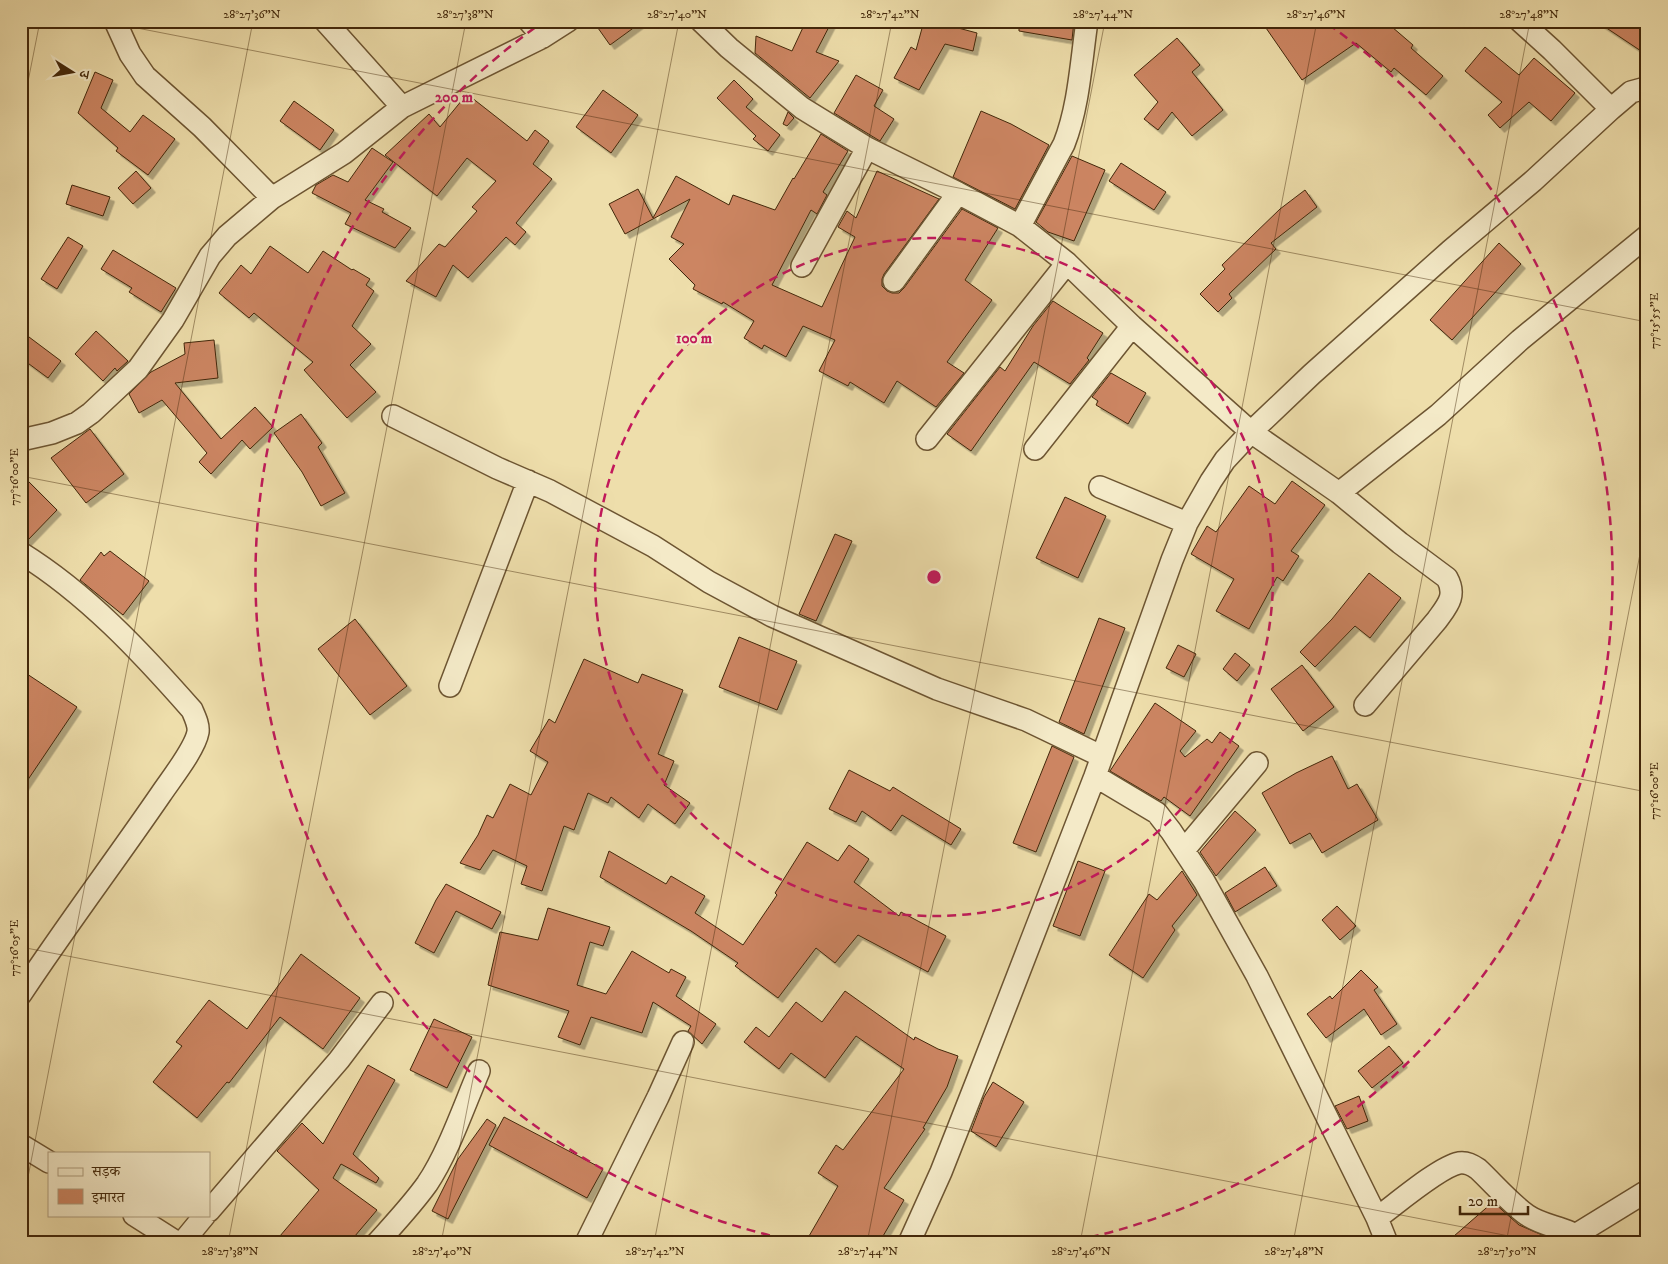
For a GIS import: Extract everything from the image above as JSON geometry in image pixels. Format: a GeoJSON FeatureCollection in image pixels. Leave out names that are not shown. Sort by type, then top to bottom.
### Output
{"type":"FeatureCollection","features":[{"type":"Feature","properties":{"kind":"street"},"geometry":{"type":"LineString","coordinates":[[115,21],[130,54],[145,76],[202,127],[272,198]]}},
{"type":"Feature","properties":{"kind":"street"},"geometry":{"type":"LineString","coordinates":[[325,21],[402,107]]}},
{"type":"Feature","properties":{"kind":"street"},"geometry":{"type":"LineString","coordinates":[[529,21],[543,37]]}},
{"type":"Feature","properties":{"kind":"street"},"geometry":{"type":"LineString","coordinates":[[21,440],[77,423],[91,413],[138,369],[173,320],[210,256],[227,236],[272,198],[344,153],[402,107],[543,37],[568,21]]}},
{"type":"Feature","properties":{"kind":"street"},"geometry":{"type":"LineString","coordinates":[[701,21],[729,48],[789,99],[867,148],[1020,226],[1068,263],[1132,326],[1251,432],[1339,493],[1400,543],[1447,578],[1452,587],[1451,597],[1437,620],[1365,705]]}},
{"type":"Feature","properties":{"kind":"street"},"geometry":{"type":"LineString","coordinates":[[1020,226],[1064,144],[1070,129],[1074,113],[1086,21]]}},
{"type":"Feature","properties":{"kind":"street"},"geometry":{"type":"LineString","coordinates":[[1520,21],[1611,109]]}},
{"type":"Feature","properties":{"kind":"street"},"geometry":{"type":"LineString","coordinates":[[909,1243],[978,1078],[1094,776],[1172,560],[1187,523],[1211,481],[1225,460],[1251,432],[1312,374],[1450,251],[1533,181],[1631,92],[1642,89],[1647,90]]}},
{"type":"Feature","properties":{"kind":"street"},"geometry":{"type":"LineString","coordinates":[[802,266],[867,148]]}},
{"type":"Feature","properties":{"kind":"street"},"geometry":{"type":"LineString","coordinates":[[894,281],[958,193]]}},
{"type":"Feature","properties":{"kind":"street"},"geometry":{"type":"LineString","coordinates":[[1339,493],[1443,410],[1520,340],[1647,236]]}},
{"type":"Feature","properties":{"kind":"street"},"geometry":{"type":"LineString","coordinates":[[927,439],[1068,263]]}},
{"type":"Feature","properties":{"kind":"street"},"geometry":{"type":"LineString","coordinates":[[1035,449],[1132,326]]}},
{"type":"Feature","properties":{"kind":"street"},"geometry":{"type":"LineString","coordinates":[[393,416],[497,468],[528,481],[653,546],[709,582],[772,616],[937,688],[1026,720],[1101,756]]}},
{"type":"Feature","properties":{"kind":"street"},"geometry":{"type":"LineString","coordinates":[[450,686],[528,481]]}},
{"type":"Feature","properties":{"kind":"street"},"geometry":{"type":"LineString","coordinates":[[1100,488],[1187,523]]}},
{"type":"Feature","properties":{"kind":"street"},"geometry":{"type":"LineString","coordinates":[[21,553],[71,589],[114,625],[192,710],[198,731],[194,743],[170,780],[21,994]]}},
{"type":"Feature","properties":{"kind":"street"},"geometry":{"type":"LineString","coordinates":[[1184,850],[1257,763]]}},
{"type":"Feature","properties":{"kind":"street"},"geometry":{"type":"LineString","coordinates":[[1094,776],[1157,813],[1204,881],[1257,976],[1377,1218],[1387,1243]]}},
{"type":"Feature","properties":{"kind":"street"},"geometry":{"type":"LineString","coordinates":[[210,1210],[339,1060],[382,1003]]}},
{"type":"Feature","properties":{"kind":"street"},"geometry":{"type":"LineString","coordinates":[[586,1243],[683,1042]]}},
{"type":"Feature","properties":{"kind":"street"},"geometry":{"type":"LineString","coordinates":[[377,1243],[410,1206],[428,1182],[442,1158],[479,1071]]}},
{"type":"Feature","properties":{"kind":"street"},"geometry":{"type":"LineString","coordinates":[[21,1145],[48,1161]]}},
{"type":"Feature","properties":{"kind":"street"},"geometry":{"type":"LineString","coordinates":[[1377,1218],[1435,1175],[1460,1163],[1469,1163],[1478,1169],[1527,1215],[1582,1238],[1647,1191]]}},
{"type":"Feature","properties":{"kind":"street"},"geometry":{"type":"LineString","coordinates":[[136,1216],[180,1243],[204,1216]]}},
{"type":"Feature","properties":{"kind":"building"},"geometry":{"type":"Polygon","coordinates":[[[593,21],[643,21],[610,45],[593,21]]]}},
{"type":"Feature","properties":{"kind":"building"},"geometry":{"type":"Polygon","coordinates":[[[806,21],[832,21],[816,52],[839,61],[810,98],[755,53],[756,36],[792,51],[806,21]]]}},
{"type":"Feature","properties":{"kind":"building"},"geometry":{"type":"Polygon","coordinates":[[[924,21],[932,21],[977,33],[973,51],[945,44],[919,90],[894,78],[911,47],[916,50],[924,21]]]}},
{"type":"Feature","properties":{"kind":"building"},"geometry":{"type":"Polygon","coordinates":[[[1019,21],[1074,21],[1072,40],[1019,31],[1019,21]]]}},
{"type":"Feature","properties":{"kind":"building"},"geometry":{"type":"Polygon","coordinates":[[[1275,21],[1385,21],[1413,45],[1411,48],[1443,76],[1426,95],[1394,68],[1391,72],[1356,43],[1302,80],[1266,28],[1275,21]]]}},
{"type":"Feature","properties":{"kind":"building"},"geometry":{"type":"Polygon","coordinates":[[[1596,21],[1647,21],[1647,55],[1596,21]]]}},
{"type":"Feature","properties":{"kind":"building"},"geometry":{"type":"Polygon","coordinates":[[[1177,38],[1200,65],[1192,72],[1223,110],[1192,136],[1172,112],[1158,130],[1144,119],[1158,102],[1134,75],[1177,38]]]}},
{"type":"Feature","properties":{"kind":"building"},"geometry":{"type":"Polygon","coordinates":[[[1485,47],[1519,75],[1534,58],[1575,93],[1551,121],[1529,102],[1500,128],[1488,115],[1502,102],[1465,71],[1485,47]]]}},
{"type":"Feature","properties":{"kind":"building"},"geometry":{"type":"Polygon","coordinates":[[[95,72],[113,80],[101,108],[130,132],[143,115],[175,139],[148,175],[116,151],[118,148],[78,113],[95,72]]]}},
{"type":"Feature","properties":{"kind":"building"},"geometry":{"type":"Polygon","coordinates":[[[856,75],[883,90],[874,106],[894,119],[880,141],[834,113],[856,75]]]}},
{"type":"Feature","properties":{"kind":"building"},"geometry":{"type":"Polygon","coordinates":[[[734,80],[753,99],[746,107],[780,135],[768,151],[753,139],[756,136],[717,98],[734,80]]]}},
{"type":"Feature","properties":{"kind":"building"},"geometry":{"type":"Polygon","coordinates":[[[603,90],[638,115],[611,153],[576,127],[603,90]]]}},
{"type":"Feature","properties":{"kind":"building"},"geometry":{"type":"Polygon","coordinates":[[[467,94],[527,141],[535,130],[549,141],[533,164],[552,179],[516,223],[526,232],[515,245],[506,237],[468,278],[453,265],[436,297],[406,281],[439,244],[445,247],[477,211],[472,207],[496,181],[467,158],[437,196],[385,155],[429,114],[440,127],[467,94]]]}},
{"type":"Feature","properties":{"kind":"building"},"geometry":{"type":"Polygon","coordinates":[[[294,101],[334,130],[320,150],[280,121],[294,101]]]}},
{"type":"Feature","properties":{"kind":"building"},"geometry":{"type":"Polygon","coordinates":[[[981,111],[1011,124],[1049,145],[1015,209],[953,177],[981,111]]]}},
{"type":"Feature","properties":{"kind":"building"},"geometry":{"type":"Polygon","coordinates":[[[788,112],[794,118],[787,126],[783,124],[788,112]]]}},
{"type":"Feature","properties":{"kind":"building"},"geometry":{"type":"Polygon","coordinates":[[[821,134],[848,151],[823,192],[827,195],[817,214],[811,210],[772,285],[822,307],[855,237],[838,227],[847,211],[856,218],[877,171],[939,199],[884,274],[882,286],[887,291],[899,293],[904,288],[962,209],[998,228],[965,280],[992,300],[947,362],[964,373],[936,407],[897,381],[884,403],[850,382],[848,386],[819,371],[835,340],[803,326],[786,357],[764,345],[762,349],[744,338],[754,321],[723,302],[722,304],[693,289],[695,285],[669,259],[684,244],[671,237],[690,199],[625,234],[609,204],[638,189],[653,218],[676,176],[729,205],[733,195],[775,210],[821,134]]]}},
{"type":"Feature","properties":{"kind":"building"},"geometry":{"type":"Polygon","coordinates":[[[372,148],[393,162],[365,200],[384,209],[382,212],[411,228],[395,248],[345,224],[351,213],[312,193],[316,185],[333,175],[348,182],[372,148]]]}},
{"type":"Feature","properties":{"kind":"building"},"geometry":{"type":"Polygon","coordinates":[[[1072,156],[1105,170],[1074,241],[1048,232],[1036,222],[1072,156]]]}},
{"type":"Feature","properties":{"kind":"building"},"geometry":{"type":"Polygon","coordinates":[[[1121,163],[1166,192],[1154,210],[1109,181],[1121,163]]]}},
{"type":"Feature","properties":{"kind":"building"},"geometry":{"type":"Polygon","coordinates":[[[136,171],[151,188],[133,204],[118,188],[136,171]]]}},
{"type":"Feature","properties":{"kind":"building"},"geometry":{"type":"Polygon","coordinates":[[[72,185],[110,197],[103,216],[66,204],[72,185]]]}},
{"type":"Feature","properties":{"kind":"building"},"geometry":{"type":"Polygon","coordinates":[[[1305,190],[1317,207],[1271,243],[1276,249],[1229,294],[1232,298],[1218,312],[1200,294],[1225,269],[1222,265],[1280,209],[1305,190]]]}},
{"type":"Feature","properties":{"kind":"building"},"geometry":{"type":"Polygon","coordinates":[[[68,237],[83,246],[57,289],[41,279],[68,237]]]}},
{"type":"Feature","properties":{"kind":"building"},"geometry":{"type":"Polygon","coordinates":[[[1499,243],[1521,264],[1452,340],[1430,320],[1499,243]]]}},
{"type":"Feature","properties":{"kind":"building"},"geometry":{"type":"Polygon","coordinates":[[[270,246],[308,273],[323,251],[370,279],[366,285],[374,291],[352,326],[371,344],[350,365],[376,392],[347,418],[304,370],[313,362],[254,313],[249,318],[219,293],[241,265],[251,274],[270,246]]]}},
{"type":"Feature","properties":{"kind":"building"},"geometry":{"type":"Polygon","coordinates":[[[113,250],[176,288],[161,312],[129,292],[132,288],[101,269],[113,250]]]}},
{"type":"Feature","properties":{"kind":"building"},"geometry":{"type":"Polygon","coordinates":[[[1053,301],[1103,333],[1087,358],[1089,360],[1070,384],[1034,362],[971,451],[947,434],[1000,367],[1005,371],[1033,326],[1053,301]]]}},
{"type":"Feature","properties":{"kind":"building"},"geometry":{"type":"Polygon","coordinates":[[[21,331],[61,361],[48,378],[21,358],[21,331]]]}},
{"type":"Feature","properties":{"kind":"building"},"geometry":{"type":"Polygon","coordinates":[[[96,331],[128,361],[117,371],[115,368],[103,381],[75,354],[96,331]]]}},
{"type":"Feature","properties":{"kind":"building"},"geometry":{"type":"Polygon","coordinates":[[[214,340],[218,378],[175,383],[221,439],[255,407],[273,427],[250,449],[242,440],[211,474],[199,462],[207,453],[162,400],[139,413],[129,394],[151,372],[185,354],[184,343],[214,340]]]}},
{"type":"Feature","properties":{"kind":"building"},"geometry":{"type":"Polygon","coordinates":[[[1111,373],[1146,393],[1128,424],[1096,405],[1098,401],[1092,397],[1111,373]]]}},
{"type":"Feature","properties":{"kind":"building"},"geometry":{"type":"Polygon","coordinates":[[[301,414],[322,443],[318,447],[345,493],[321,506],[302,472],[274,433],[301,414]]]}},
{"type":"Feature","properties":{"kind":"building"},"geometry":{"type":"Polygon","coordinates":[[[90,429],[124,474],[86,503],[51,458],[90,429]]]}},
{"type":"Feature","properties":{"kind":"building"},"geometry":{"type":"Polygon","coordinates":[[[21,474],[57,510],[26,542],[21,541],[21,474]]]}},
{"type":"Feature","properties":{"kind":"building"},"geometry":{"type":"Polygon","coordinates":[[[1292,481],[1325,505],[1291,551],[1299,556],[1283,581],[1277,577],[1249,629],[1216,611],[1234,579],[1191,554],[1207,526],[1216,532],[1249,486],[1275,504],[1292,481]]]}},
{"type":"Feature","properties":{"kind":"building"},"geometry":{"type":"Polygon","coordinates":[[[1065,497],[1106,516],[1078,578],[1036,558],[1065,497]]]}},
{"type":"Feature","properties":{"kind":"building"},"geometry":{"type":"Polygon","coordinates":[[[835,534],[852,541],[816,621],[799,614],[835,534]]]}},
{"type":"Feature","properties":{"kind":"building"},"geometry":{"type":"Polygon","coordinates":[[[110,551],[149,581],[123,615],[80,580],[101,552],[104,556],[110,551]]]}},
{"type":"Feature","properties":{"kind":"building"},"geometry":{"type":"Polygon","coordinates":[[[1369,573],[1401,598],[1370,638],[1355,626],[1315,667],[1300,652],[1332,619],[1369,573]]]}},
{"type":"Feature","properties":{"kind":"building"},"geometry":{"type":"Polygon","coordinates":[[[1099,618],[1125,628],[1084,734],[1059,722],[1099,618]]]}},
{"type":"Feature","properties":{"kind":"building"},"geometry":{"type":"Polygon","coordinates":[[[355,619],[407,686],[370,715],[318,649],[355,619]]]}},
{"type":"Feature","properties":{"kind":"building"},"geometry":{"type":"Polygon","coordinates":[[[739,637],[797,661],[777,710],[719,687],[739,637]]]}},
{"type":"Feature","properties":{"kind":"building"},"geometry":{"type":"Polygon","coordinates":[[[1178,645],[1196,654],[1184,677],[1166,668],[1178,645]]]}},
{"type":"Feature","properties":{"kind":"building"},"geometry":{"type":"Polygon","coordinates":[[[1235,653],[1250,665],[1237,681],[1223,669],[1235,653]]]}},
{"type":"Feature","properties":{"kind":"building"},"geometry":{"type":"Polygon","coordinates":[[[584,659],[638,683],[642,674],[683,690],[658,754],[674,761],[664,785],[690,803],[675,824],[648,804],[639,818],[611,797],[608,803],[588,793],[574,830],[564,826],[542,891],[521,884],[527,866],[493,850],[480,870],[460,863],[478,835],[487,815],[493,818],[510,784],[531,795],[548,762],[530,751],[549,719],[555,723],[584,659]]]}},
{"type":"Feature","properties":{"kind":"building"},"geometry":{"type":"Polygon","coordinates":[[[1302,665],[1334,707],[1303,731],[1271,689],[1302,665]]]}},
{"type":"Feature","properties":{"kind":"building"},"geometry":{"type":"Polygon","coordinates":[[[21,670],[77,707],[21,790],[21,670]]]}},
{"type":"Feature","properties":{"kind":"building"},"geometry":{"type":"Polygon","coordinates":[[[1155,703],[1196,731],[1180,751],[1185,757],[1207,739],[1212,743],[1220,732],[1239,746],[1190,816],[1164,797],[1161,801],[1110,771],[1155,703]]]}},
{"type":"Feature","properties":{"kind":"building"},"geometry":{"type":"Polygon","coordinates":[[[1052,746],[1074,757],[1036,852],[1013,843],[1052,746]]]}},
{"type":"Feature","properties":{"kind":"building"},"geometry":{"type":"Polygon","coordinates":[[[1332,756],[1348,789],[1357,784],[1378,820],[1322,853],[1310,833],[1290,844],[1262,793],[1296,773],[1332,756]]]}},
{"type":"Feature","properties":{"kind":"building"},"geometry":{"type":"Polygon","coordinates":[[[849,770],[890,791],[893,787],[961,829],[951,845],[902,815],[891,831],[862,811],[856,822],[829,809],[849,770]]]}},
{"type":"Feature","properties":{"kind":"building"},"geometry":{"type":"Polygon","coordinates":[[[1235,811],[1256,830],[1216,876],[1200,852],[1235,811]]]}},
{"type":"Feature","properties":{"kind":"building"},"geometry":{"type":"Polygon","coordinates":[[[807,842],[838,861],[849,845],[869,859],[854,882],[899,916],[901,912],[946,936],[928,972],[858,935],[835,963],[816,948],[778,998],[735,966],[738,963],[691,931],[600,877],[609,851],[666,884],[671,876],[705,896],[695,913],[743,945],[777,895],[775,893],[807,842]]]}},
{"type":"Feature","properties":{"kind":"building"},"geometry":{"type":"Polygon","coordinates":[[[1078,861],[1105,871],[1080,936],[1053,926],[1078,861]]]}},
{"type":"Feature","properties":{"kind":"building"},"geometry":{"type":"Polygon","coordinates":[[[1265,867],[1277,886],[1235,912],[1225,893],[1265,867]]]}},
{"type":"Feature","properties":{"kind":"building"},"geometry":{"type":"Polygon","coordinates":[[[1182,871],[1197,895],[1172,926],[1175,930],[1143,978],[1109,955],[1149,894],[1157,900],[1182,871]]]}},
{"type":"Feature","properties":{"kind":"building"},"geometry":{"type":"Polygon","coordinates":[[[446,884],[501,912],[492,929],[456,911],[434,953],[415,943],[446,884]]]}},
{"type":"Feature","properties":{"kind":"building"},"geometry":{"type":"Polygon","coordinates":[[[1337,906],[1356,926],[1340,940],[1322,920],[1337,906]]]}},
{"type":"Feature","properties":{"kind":"building"},"geometry":{"type":"Polygon","coordinates":[[[548,908],[610,927],[603,946],[590,942],[577,985],[606,994],[632,951],[669,973],[671,969],[686,977],[676,996],[716,1024],[702,1044],[688,1031],[691,1026],[653,1002],[642,1033],[591,1017],[580,1045],[558,1037],[569,1011],[488,985],[500,932],[538,940],[548,908]]]}},
{"type":"Feature","properties":{"kind":"building"},"geometry":{"type":"Polygon","coordinates":[[[301,954],[360,998],[323,1049],[280,1017],[229,1083],[227,1082],[197,1118],[153,1082],[182,1046],[176,1042],[209,1000],[247,1029],[301,954]]]}},
{"type":"Feature","properties":{"kind":"building"},"geometry":{"type":"Polygon","coordinates":[[[1361,970],[1378,987],[1374,990],[1397,1024],[1381,1035],[1364,1009],[1326,1038],[1307,1014],[1330,996],[1332,999],[1361,970]]]}},
{"type":"Feature","properties":{"kind":"building"},"geometry":{"type":"Polygon","coordinates":[[[845,991],[914,1040],[915,1037],[938,1049],[958,1056],[947,1087],[923,1128],[925,1129],[884,1188],[904,1200],[879,1243],[805,1243],[838,1186],[818,1173],[836,1145],[843,1150],[904,1069],[856,1036],[825,1078],[791,1053],[779,1069],[744,1042],[756,1027],[769,1037],[796,1002],[822,1022],[845,991]]]}},
{"type":"Feature","properties":{"kind":"building"},"geometry":{"type":"Polygon","coordinates":[[[434,1019],[472,1037],[447,1088],[410,1070],[434,1019]]]}},
{"type":"Feature","properties":{"kind":"building"},"geometry":{"type":"Polygon","coordinates":[[[1389,1046],[1403,1063],[1372,1088],[1358,1071],[1389,1046]]]}},
{"type":"Feature","properties":{"kind":"building"},"geometry":{"type":"Polygon","coordinates":[[[368,1065],[395,1080],[353,1154],[379,1178],[376,1183],[341,1164],[333,1178],[377,1210],[349,1243],[274,1243],[319,1190],[277,1151],[302,1123],[323,1144],[368,1065]]]}},
{"type":"Feature","properties":{"kind":"building"},"geometry":{"type":"Polygon","coordinates":[[[993,1082],[1024,1102],[996,1147],[971,1131],[984,1097],[993,1082]]]}},
{"type":"Feature","properties":{"kind":"building"},"geometry":{"type":"Polygon","coordinates":[[[1359,1096],[1368,1121],[1347,1129],[1335,1106],[1359,1096]]]}},
{"type":"Feature","properties":{"kind":"building"},"geometry":{"type":"Polygon","coordinates":[[[504,1117],[603,1169],[587,1198],[489,1145],[504,1117]]]}},
{"type":"Feature","properties":{"kind":"building"},"geometry":{"type":"Polygon","coordinates":[[[487,1119],[496,1125],[448,1219],[432,1211],[458,1159],[487,1119]]]}},
{"type":"Feature","properties":{"kind":"building"},"geometry":{"type":"Polygon","coordinates":[[[1493,1202],[1519,1225],[1547,1237],[1553,1243],[1446,1243],[1493,1202]]]}}]}
